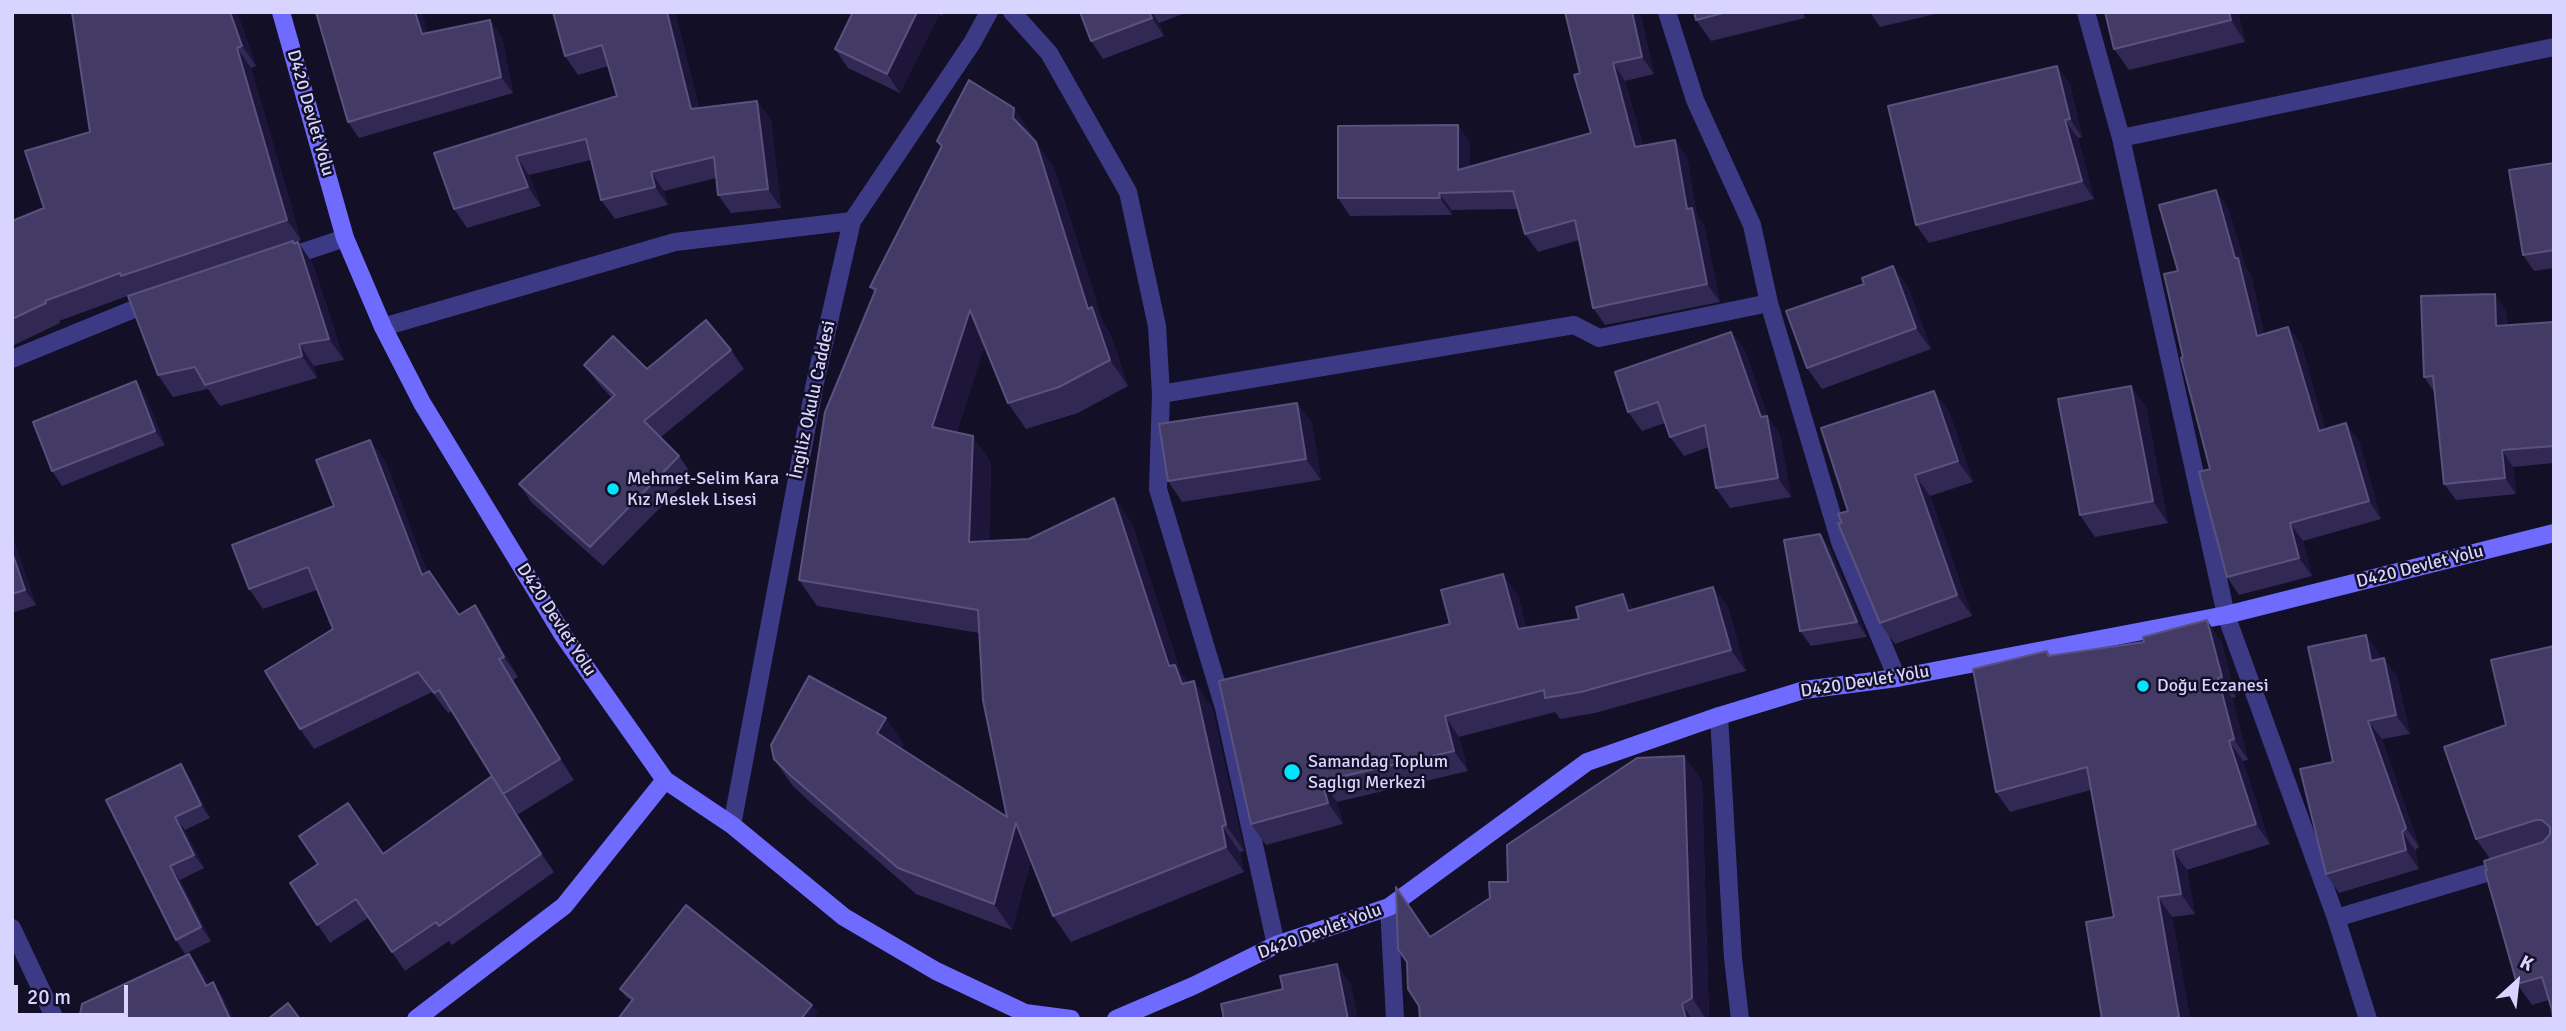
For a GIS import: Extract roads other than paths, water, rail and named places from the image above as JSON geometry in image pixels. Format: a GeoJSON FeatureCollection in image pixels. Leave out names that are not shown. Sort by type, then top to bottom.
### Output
{"type":"FeatureCollection","features":[{"type":"Feature","properties":{"kind":"street","name":"D420 Devlet Yolu"},"geometry":{"type":"LineString","coordinates":[[281,12],[345,238],[383,327],[422,403],[563,635],[665,780],[733,825],[844,917],[936,971],[1024,1016],[1071,1019]]}},
{"type":"Feature","properties":{"kind":"street","name":"İngiliz Okulu Caddesi"},"geometry":{"type":"LineString","coordinates":[[733,825],[814,383],[852,221],[972,43],[989,12]]}},
{"type":"Feature","properties":{"kind":"street"},"geometry":{"type":"LineString","coordinates":[[1012,12],[1049,53],[1128,192],[1157,327],[1161,394],[1158,489],[1224,708],[1276,945]]}},
{"type":"Feature","properties":{"kind":"street"},"geometry":{"type":"LineString","coordinates":[[1667,12],[1695,100],[1752,226],[1769,303],[1840,542],[1897,678]]}},
{"type":"Feature","properties":{"kind":"street"},"geometry":{"type":"LineString","coordinates":[[2086,12],[2121,138],[2226,615],[2336,918],[2368,1019]]}},
{"type":"Feature","properties":{"kind":"street"},"geometry":{"type":"LineString","coordinates":[[2121,138],[2554,47]]}},
{"type":"Feature","properties":{"kind":"street"},"geometry":{"type":"LineString","coordinates":[[383,327],[675,242],[852,221]]}},
{"type":"Feature","properties":{"kind":"street"},"geometry":{"type":"LineString","coordinates":[[270,263],[345,238]]}},
{"type":"Feature","properties":{"kind":"street"},"geometry":{"type":"LineString","coordinates":[[12,359],[170,296]]}},
{"type":"Feature","properties":{"kind":"street"},"geometry":{"type":"LineString","coordinates":[[1161,394],[1574,325],[1599,338],[1769,303]]}},
{"type":"Feature","properties":{"kind":"street","name":"D420 Devlet Yolu"},"geometry":{"type":"LineString","coordinates":[[1116,1019],[1193,986],[1276,945],[1389,907],[1587,762],[1719,716],[1804,690],[1897,678],[2226,615],[2554,533]]}},
{"type":"Feature","properties":{"kind":"street"},"geometry":{"type":"LineString","coordinates":[[1719,716],[1733,958],[1740,1019]]}},
{"type":"Feature","properties":{"kind":"street"},"geometry":{"type":"LineString","coordinates":[[416,1019],[564,906],[665,780]]}},
{"type":"Feature","properties":{"kind":"street"},"geometry":{"type":"LineString","coordinates":[[2336,918],[2518,863]]}},
{"type":"Feature","properties":{"kind":"street"},"geometry":{"type":"LineString","coordinates":[[1389,907],[1395,1019]]}},
{"type":"Feature","properties":{"kind":"street"},"geometry":{"type":"LineString","coordinates":[[12,928],[55,1019]]}},
{"type":"Feature","properties":{"kind":"place","name":"Mehmet-Selim Kara Kız Meslek Lisesi"},"geometry":{"type":"Point","coordinates":[613,489]}},
{"type":"Feature","properties":{"kind":"place","name":"Doğu Eczanesi"},"geometry":{"type":"Point","coordinates":[2143,686]}},
{"type":"Feature","properties":{"kind":"place","name":"Samandag Toplum Saglıgı Merkezi"},"geometry":{"type":"Point","coordinates":[1292,772]}}]}
